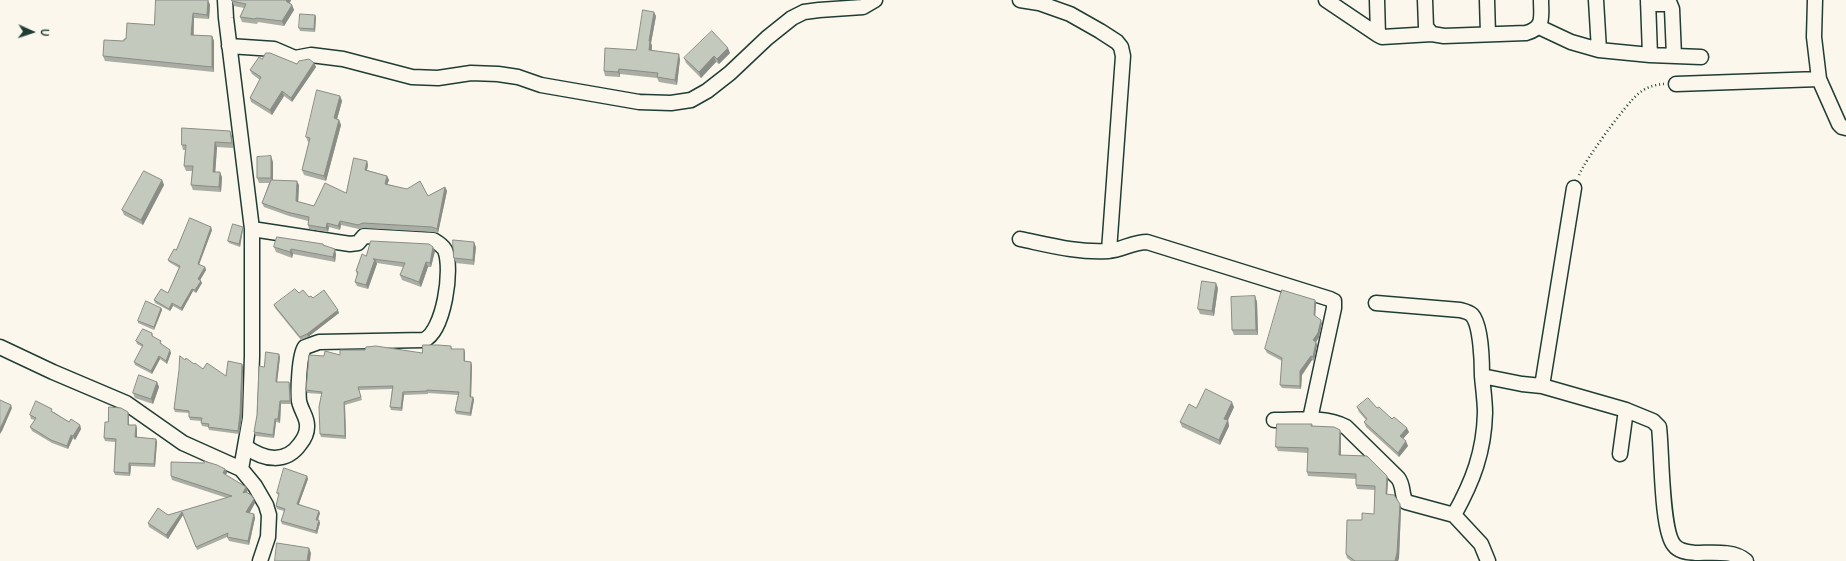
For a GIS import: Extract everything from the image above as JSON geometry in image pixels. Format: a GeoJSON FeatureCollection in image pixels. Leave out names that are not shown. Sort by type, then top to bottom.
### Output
{"type":"FeatureCollection","features":[{"type":"Feature","properties":{"kind":"street"},"geometry":{"type":"LineString","coordinates":[[225,0],[229,46],[252,229],[252,356],[250,418],[241,469]]}},
{"type":"Feature","properties":{"kind":"street"},"geometry":{"type":"LineString","coordinates":[[229,46],[274,49],[295,58],[311,55],[343,59],[412,77],[438,78],[471,73],[498,74],[518,77],[541,85],[639,102],[671,104],[691,100],[707,91],[730,73],[767,38],[792,18],[804,12],[863,7],[875,0]]}},
{"type":"Feature","properties":{"kind":"street"},"geometry":{"type":"LineString","coordinates":[[1020,0],[1039,3],[1070,14],[1109,36],[1121,47],[1123,56],[1109,251]]}},
{"type":"Feature","properties":{"kind":"street"},"geometry":{"type":"LineString","coordinates":[[1326,0],[1378,35],[1386,37],[1432,34],[1444,36],[1526,33],[1534,31],[1539,27],[1541,22],[1541,0]]}},
{"type":"Feature","properties":{"kind":"street"},"geometry":{"type":"LineString","coordinates":[[1377,0],[1378,35]]}},
{"type":"Feature","properties":{"kind":"street"},"geometry":{"type":"LineString","coordinates":[[1425,0],[1426,27],[1432,34]]}},
{"type":"Feature","properties":{"kind":"street"},"geometry":{"type":"LineString","coordinates":[[1487,0],[1488,34]]}},
{"type":"Feature","properties":{"kind":"street"},"geometry":{"type":"LineString","coordinates":[[1596,0],[1600,50]]}},
{"type":"Feature","properties":{"kind":"street"},"geometry":{"type":"LineString","coordinates":[[1815,0],[1814,37],[1819,79],[1837,121],[1842,128],[1846,128]]}},
{"type":"Feature","properties":{"kind":"street"},"geometry":{"type":"LineString","coordinates":[[1650,55],[1648,2],[1670,4],[1672,9],[1674,56]]}},
{"type":"Feature","properties":{"kind":"street"},"geometry":{"type":"LineString","coordinates":[[1539,27],[1571,42],[1600,50],[1650,55],[1701,57]]}},
{"type":"Feature","properties":{"kind":"street"},"geometry":{"type":"LineString","coordinates":[[1676,84],[1819,79]]}},
{"type":"Feature","properties":{"kind":"street"},"geometry":{"type":"LineString","coordinates":[[1542,386],[1574,188]]}},
{"type":"Feature","properties":{"kind":"street"},"geometry":{"type":"LineString","coordinates":[[246,447],[263,456],[279,459],[285,457],[297,448],[306,435],[307,420],[299,400],[302,355],[305,347],[319,342],[424,340],[430,337],[434,331],[442,307],[449,268],[444,250],[440,243],[433,240],[364,236],[358,243],[350,244],[252,229]]}},
{"type":"Feature","properties":{"kind":"street"},"geometry":{"type":"LineString","coordinates":[[1020,239],[1070,250],[1109,251],[1133,244],[1147,242],[1330,299],[1334,302],[1334,308],[1310,419]]}},
{"type":"Feature","properties":{"kind":"street"},"geometry":{"type":"LineString","coordinates":[[1376,303],[1460,310],[1473,316],[1483,361],[1482,376],[1485,412],[1479,462],[1468,489],[1454,515]]}},
{"type":"Feature","properties":{"kind":"street"},"geometry":{"type":"LineString","coordinates":[[0,347],[53,372],[126,403],[183,443],[241,469],[255,486],[266,505],[269,515],[268,537],[260,561]]}},
{"type":"Feature","properties":{"kind":"street"},"geometry":{"type":"LineString","coordinates":[[1482,376],[1522,384],[1542,386],[1626,410],[1653,421],[1659,427],[1664,500],[1668,529],[1673,545],[1679,550],[1688,552],[1731,555],[1743,558],[1746,561]]}},
{"type":"Feature","properties":{"kind":"street"},"geometry":{"type":"LineString","coordinates":[[1620,454],[1626,410]]}},
{"type":"Feature","properties":{"kind":"street"},"geometry":{"type":"LineString","coordinates":[[1274,420],[1310,419],[1339,424],[1346,427],[1398,478],[1402,483],[1403,494],[1406,502],[1454,515],[1482,544],[1488,561]]}},
{"type":"Feature","properties":{"kind":"path"},"geometry":{"type":"LineString","coordinates":[[1574,188],[1580,173],[1588,160],[1631,101],[1646,88],[1655,85],[1676,84]]}},
{"type":"Feature","properties":{"kind":"building"},"geometry":{"type":"Polygon","coordinates":[[[156,0],[208,0],[207,15],[193,13],[191,35],[212,36],[212,67],[103,56],[104,40],[124,41],[124,39],[126,39],[127,23],[154,25],[156,0]]]}},
{"type":"Feature","properties":{"kind":"building"},"geometry":{"type":"Polygon","coordinates":[[[232,0],[287,0],[286,1],[292,5],[282,21],[255,19],[240,17],[246,4],[232,0]]]}},
{"type":"Feature","properties":{"kind":"building"},"geometry":{"type":"Polygon","coordinates":[[[643,10],[654,12],[649,50],[679,54],[675,80],[657,77],[658,73],[619,69],[618,72],[604,71],[605,48],[636,50],[643,10]]]}},
{"type":"Feature","properties":{"kind":"building"},"geometry":{"type":"Polygon","coordinates":[[[300,14],[315,15],[314,29],[299,28],[300,14]]]}},
{"type":"Feature","properties":{"kind":"building"},"geometry":{"type":"Polygon","coordinates":[[[712,31],[728,48],[717,59],[714,56],[699,72],[684,58],[712,31]]]}},
{"type":"Feature","properties":{"kind":"building"},"geometry":{"type":"Polygon","coordinates":[[[266,53],[270,53],[297,64],[299,61],[309,59],[314,63],[291,98],[282,91],[270,110],[250,98],[261,77],[250,70],[259,57],[262,59],[266,53]]]}},
{"type":"Feature","properties":{"kind":"building"},"geometry":{"type":"Polygon","coordinates":[[[317,90],[340,96],[334,118],[339,120],[324,176],[302,170],[310,138],[306,137],[317,90]]]}},
{"type":"Feature","properties":{"kind":"building"},"geometry":{"type":"Polygon","coordinates":[[[182,128],[230,131],[232,143],[215,142],[213,172],[220,172],[219,187],[191,185],[193,166],[184,166],[186,145],[182,145],[182,128]]]}},
{"type":"Feature","properties":{"kind":"building"},"geometry":{"type":"Polygon","coordinates":[[[271,156],[271,178],[257,178],[257,157],[271,156]]]}},
{"type":"Feature","properties":{"kind":"building"},"geometry":{"type":"Polygon","coordinates":[[[354,158],[367,161],[365,170],[387,176],[385,184],[407,189],[420,181],[428,196],[445,187],[437,229],[432,227],[363,223],[358,225],[340,221],[338,226],[327,223],[326,228],[308,225],[309,217],[287,212],[262,203],[271,180],[297,181],[296,201],[314,206],[325,183],[346,193],[354,158]]]}},
{"type":"Feature","properties":{"kind":"building"},"geometry":{"type":"Polygon","coordinates":[[[144,171],[162,180],[141,220],[122,210],[144,171]]]}},
{"type":"Feature","properties":{"kind":"building"},"geometry":{"type":"Polygon","coordinates":[[[190,218],[211,227],[198,264],[205,267],[198,279],[201,281],[195,290],[192,289],[181,308],[172,303],[169,309],[154,300],[161,289],[168,293],[180,266],[168,260],[174,249],[176,250],[190,218]]]}},
{"type":"Feature","properties":{"kind":"building"},"geometry":{"type":"Polygon","coordinates":[[[233,224],[243,227],[239,244],[228,241],[233,224]]]}},
{"type":"Feature","properties":{"kind":"building"},"geometry":{"type":"Polygon","coordinates":[[[277,237],[323,244],[335,249],[333,257],[291,249],[290,252],[274,247],[277,237]]]}},
{"type":"Feature","properties":{"kind":"building"},"geometry":{"type":"Polygon","coordinates":[[[453,240],[474,242],[473,260],[454,258],[453,240]]]}},
{"type":"Feature","properties":{"kind":"building"},"geometry":{"type":"Polygon","coordinates":[[[371,241],[429,244],[433,247],[430,263],[426,262],[419,282],[400,275],[405,263],[375,259],[366,285],[355,282],[358,272],[356,271],[362,254],[366,256],[371,241]]]}},
{"type":"Feature","properties":{"kind":"building"},"geometry":{"type":"Polygon","coordinates":[[[1202,281],[1216,283],[1212,311],[1198,309],[1202,281]]]}},
{"type":"Feature","properties":{"kind":"building"},"geometry":{"type":"Polygon","coordinates":[[[295,289],[299,293],[303,290],[309,297],[311,296],[313,298],[324,290],[338,310],[307,334],[300,337],[274,305],[295,289]]]}},
{"type":"Feature","properties":{"kind":"building"},"geometry":{"type":"Polygon","coordinates":[[[1282,290],[1315,300],[1314,315],[1321,320],[1318,333],[1313,340],[1316,342],[1313,357],[1311,356],[1300,371],[1300,386],[1280,385],[1282,358],[1265,349],[1282,290]]]}},
{"type":"Feature","properties":{"kind":"building"},"geometry":{"type":"Polygon","coordinates":[[[1255,296],[1256,330],[1232,330],[1231,297],[1255,296]]]}},
{"type":"Feature","properties":{"kind":"building"},"geometry":{"type":"Polygon","coordinates":[[[146,301],[161,308],[154,327],[138,321],[146,301]]]}},
{"type":"Feature","properties":{"kind":"building"},"geometry":{"type":"Polygon","coordinates":[[[143,329],[152,333],[152,336],[161,341],[160,343],[170,350],[166,361],[159,356],[151,371],[134,362],[143,345],[136,341],[143,329]]]}},
{"type":"Feature","properties":{"kind":"building"},"geometry":{"type":"Polygon","coordinates":[[[423,345],[451,346],[451,349],[464,349],[464,361],[471,362],[470,397],[473,397],[470,413],[455,411],[459,392],[427,390],[403,392],[401,408],[390,407],[393,386],[358,387],[361,397],[344,402],[345,436],[320,434],[319,407],[322,392],[306,390],[309,355],[324,356],[325,351],[340,355],[340,350],[365,350],[366,347],[376,346],[422,353],[423,345]]]}},
{"type":"Feature","properties":{"kind":"building"},"geometry":{"type":"Polygon","coordinates":[[[266,352],[279,354],[276,382],[289,382],[290,401],[280,401],[278,419],[275,419],[273,435],[254,432],[257,415],[259,366],[264,367],[266,352]]]}},
{"type":"Feature","properties":{"kind":"building"},"geometry":{"type":"Polygon","coordinates":[[[180,356],[185,360],[186,358],[194,364],[195,363],[203,369],[207,363],[226,376],[228,361],[242,364],[238,431],[208,427],[209,424],[201,423],[202,418],[189,417],[189,411],[174,409],[180,356]]]}},
{"type":"Feature","properties":{"kind":"building"},"geometry":{"type":"Polygon","coordinates":[[[139,375],[157,382],[151,399],[133,393],[139,375]]]}},
{"type":"Feature","properties":{"kind":"building"},"geometry":{"type":"Polygon","coordinates":[[[1206,389],[1232,402],[1224,419],[1228,420],[1219,440],[1180,422],[1189,404],[1196,408],[1206,389]]]}},
{"type":"Feature","properties":{"kind":"building"},"geometry":{"type":"Polygon","coordinates":[[[1368,398],[1377,408],[1379,407],[1392,419],[1394,417],[1407,428],[1400,436],[1406,441],[1398,453],[1364,422],[1367,419],[1357,407],[1368,398]]]}},
{"type":"Feature","properties":{"kind":"building"},"geometry":{"type":"Polygon","coordinates":[[[0,400],[11,405],[0,429],[0,400]]]}},
{"type":"Feature","properties":{"kind":"building"},"geometry":{"type":"Polygon","coordinates":[[[36,401],[52,409],[51,411],[69,422],[71,419],[80,425],[73,436],[71,435],[67,446],[51,440],[30,427],[36,418],[30,415],[36,401]]]}},
{"type":"Feature","properties":{"kind":"building"},"geometry":{"type":"Polygon","coordinates":[[[109,407],[121,408],[128,412],[128,425],[136,425],[135,437],[156,439],[154,464],[129,463],[129,473],[114,472],[116,439],[104,438],[105,422],[108,422],[109,407]]]}},
{"type":"Feature","properties":{"kind":"building"},"geometry":{"type":"Polygon","coordinates":[[[1277,424],[1312,424],[1311,426],[1334,427],[1340,430],[1339,455],[1367,456],[1387,476],[1386,494],[1394,495],[1400,504],[1397,553],[1395,561],[1355,561],[1346,554],[1347,520],[1362,520],[1362,513],[1374,514],[1375,486],[1356,485],[1356,474],[1307,472],[1308,448],[1276,447],[1277,424]]]}},
{"type":"Feature","properties":{"kind":"building"},"geometry":{"type":"Polygon","coordinates":[[[204,461],[225,469],[223,473],[246,487],[243,493],[246,492],[254,499],[246,512],[254,514],[248,541],[227,537],[228,533],[196,547],[182,512],[166,535],[148,523],[158,508],[168,515],[232,496],[171,476],[171,462],[204,463],[204,461]]]}},
{"type":"Feature","properties":{"kind":"building"},"geometry":{"type":"Polygon","coordinates":[[[284,468],[307,476],[297,504],[319,511],[316,520],[319,520],[316,531],[281,521],[285,509],[276,506],[279,493],[277,493],[284,468]]]}},
{"type":"Feature","properties":{"kind":"building"},"geometry":{"type":"Polygon","coordinates":[[[277,543],[309,548],[307,561],[275,561],[277,543]]]}}]}
